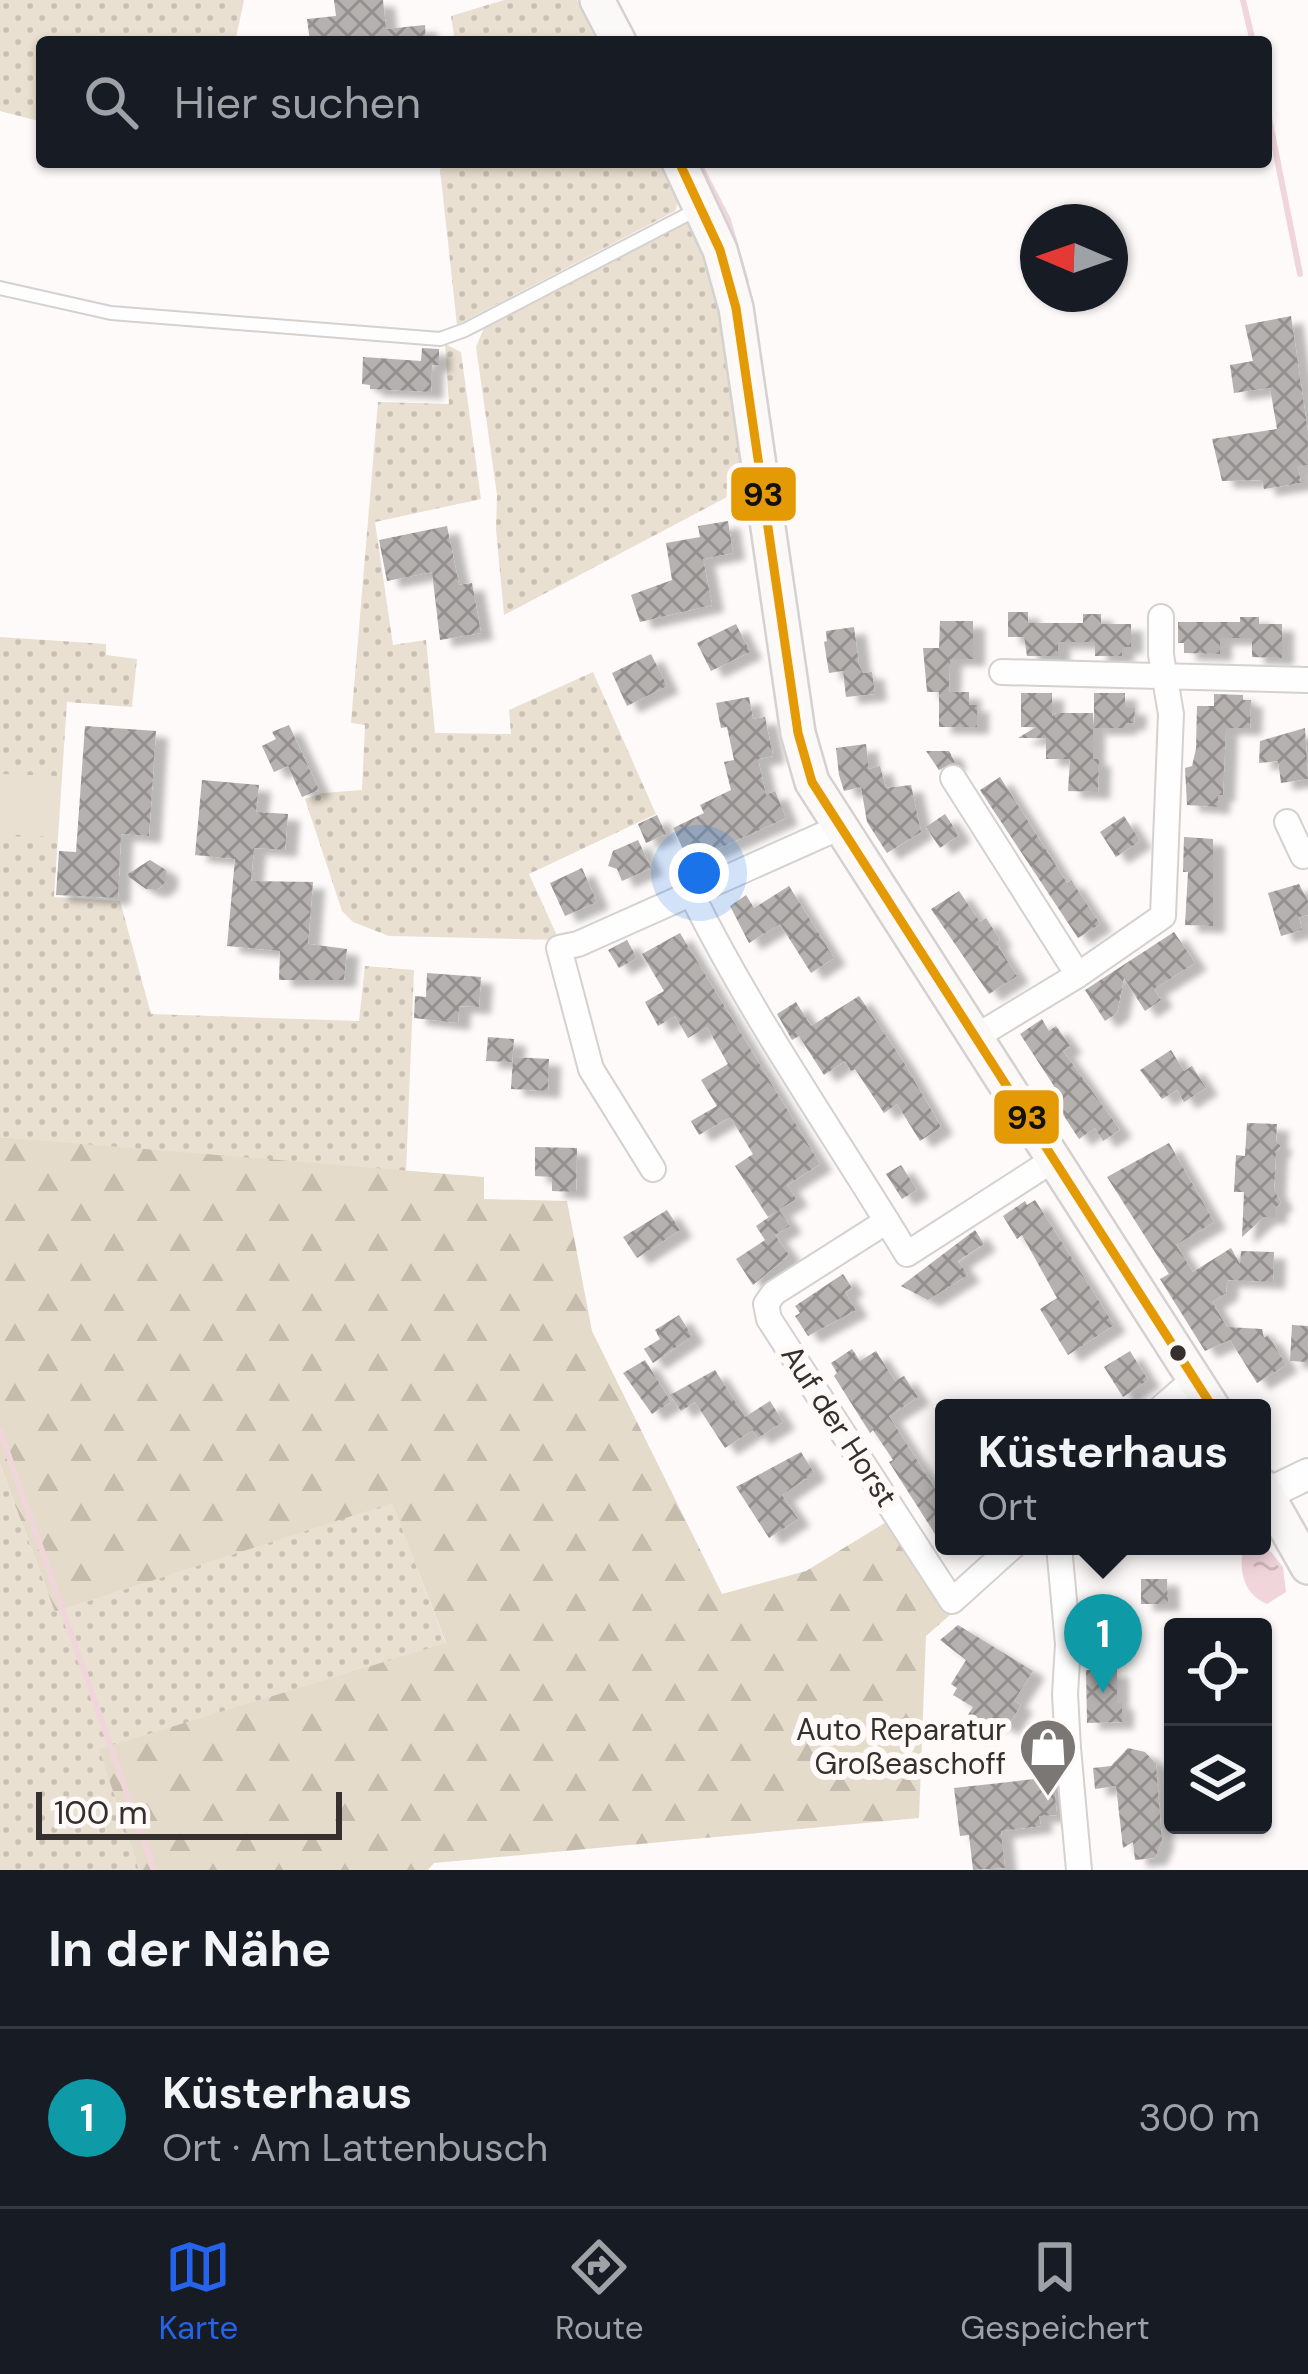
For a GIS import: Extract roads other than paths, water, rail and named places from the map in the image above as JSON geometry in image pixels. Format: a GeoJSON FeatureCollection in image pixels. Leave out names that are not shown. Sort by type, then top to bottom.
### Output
{"type":"FeatureCollection","features":[{"type":"Feature","properties":{"kind":"main road"},"geometry":{"type":"LineString","coordinates":[[597,0],[616,36]]}},
{"type":"Feature","properties":{"kind":"main road"},"geometry":{"type":"LineString","coordinates":[[682,168],[720,250],[736,308],[798,733],[812,782],[1207,1399]]}},
{"type":"Feature","properties":{"kind":"main road"},"geometry":{"type":"LineString","coordinates":[[1271,1502],[1308,1567]]}},
{"type":"Feature","properties":{"kind":"street"},"geometry":{"type":"LineString","coordinates":[[974,1038],[1163,916],[1171,714],[1161,655],[1161,617]]}},
{"type":"Feature","properties":{"kind":"street"},"geometry":{"type":"LineString","coordinates":[[1002,672],[1308,680]]}},
{"type":"Feature","properties":{"kind":"street"},"geometry":{"type":"LineString","coordinates":[[953,778],[1078,975]]}},
{"type":"Feature","properties":{"kind":"street"},"geometry":{"type":"LineString","coordinates":[[1287,822],[1303,856],[1308,854]]}},
{"type":"Feature","properties":{"kind":"street"},"geometry":{"type":"LineString","coordinates":[[653,1169],[591,1069],[559,948],[692,896],[838,828]]}},
{"type":"Feature","properties":{"kind":"street"},"geometry":{"type":"LineString","coordinates":[[692,896],[825,1126],[907,1254],[1054,1160]]}},
{"type":"Feature","properties":{"kind":"street","name":"Auf der Horst"},"geometry":{"type":"LineString","coordinates":[[887,1221],[774,1293],[766,1304],[769,1319],[952,1601],[1003,1555]]}},
{"type":"Feature","properties":{"kind":"street"},"geometry":{"type":"LineString","coordinates":[[1171,1399],[1193,1380]]}},
{"type":"Feature","properties":{"kind":"street"},"geometry":{"type":"LineString","coordinates":[[1271,1487],[1308,1474]]}},
{"type":"Feature","properties":{"kind":"street"},"geometry":{"type":"LineString","coordinates":[[1060,1555],[1079,1870]]}},
{"type":"Feature","properties":{"kind":"lane"},"geometry":{"type":"LineString","coordinates":[[0,288],[111,313],[440,338],[465,330],[702,207]]}},
{"type":"Feature","properties":{"kind":"water"},"geometry":{"type":"Polygon","coordinates":[[[1271,1552],[1283,1567],[1286,1592],[1267,1604],[1249,1590],[1242,1555],[1271,1552]]]}},
{"type":"Feature","properties":{"kind":"waterway"},"geometry":{"type":"LineString","coordinates":[[1243,0],[1252,36]]}},
{"type":"Feature","properties":{"kind":"waterway"},"geometry":{"type":"LineString","coordinates":[[1272,133],[1300,274]]}},
{"type":"Feature","properties":{"kind":"waterway"},"geometry":{"type":"LineString","coordinates":[[701,168],[728,220],[746,282]]}},
{"type":"Feature","properties":{"kind":"waterway"},"geometry":{"type":"LineString","coordinates":[[0,1431],[154,1870]]}},
{"type":"Feature","properties":{"kind":"place","name":"Küsterhaus"},"geometry":{"type":"Point","coordinates":[1103,1693]}},
{"type":"Feature","properties":{"kind":"place","name":"Auto Reparatur Großeaschoff"},"geometry":{"type":"Point","coordinates":[1048,1798]}}]}
